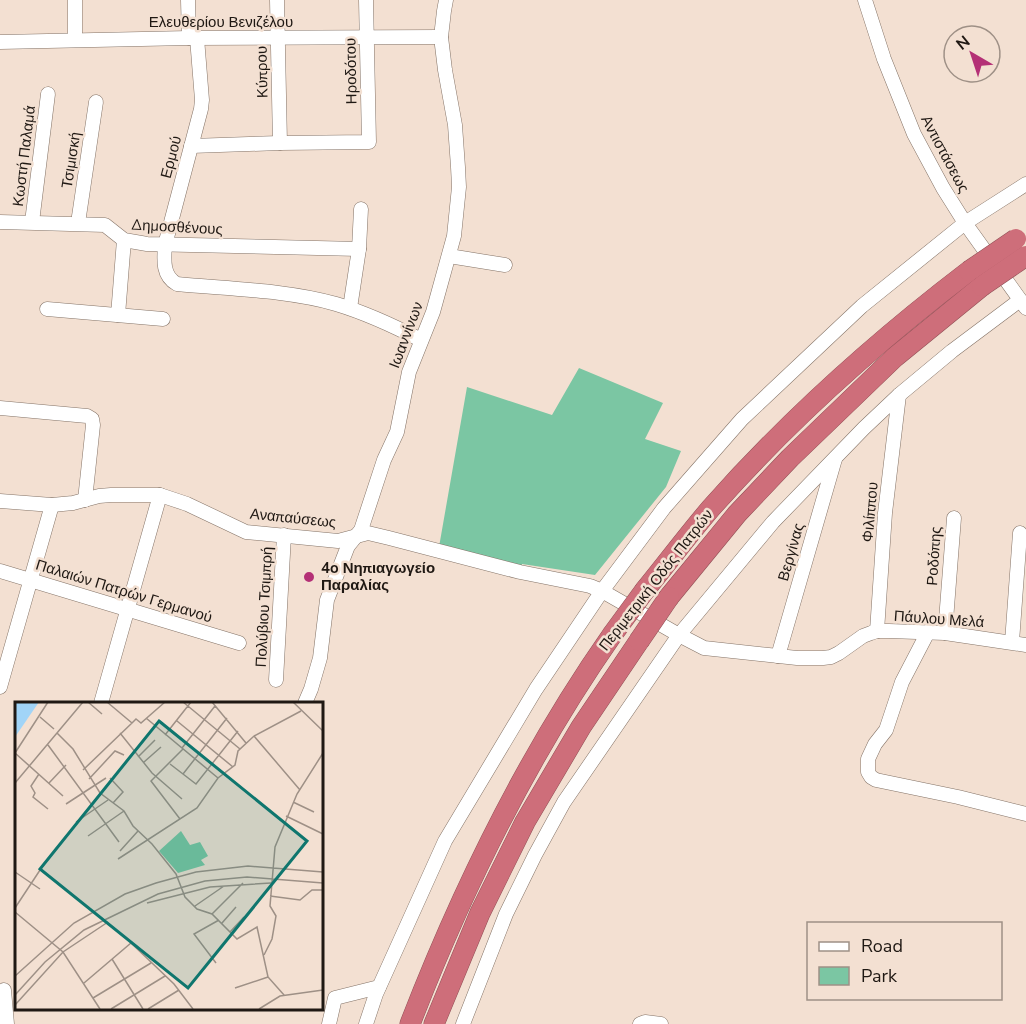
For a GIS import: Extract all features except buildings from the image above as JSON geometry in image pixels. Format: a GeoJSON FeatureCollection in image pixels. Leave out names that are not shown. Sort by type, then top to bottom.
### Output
{"type":"FeatureCollection","features":[{"type":"Feature","properties":{"kind":"highway","name":"Περιμετρική Οδός Πατρών"},"geometry":{"type":"LineString","coordinates":[[410,1024],[430,973],[504,812],[565,706],[645,590],[709,510],[746,470],[883,340],[1023,245]]}},
{"type":"Feature","properties":{"kind":"highway","name":"Περιμετρική Οδός Πατρών"},"geometry":{"type":"LineString","coordinates":[[434,1024],[480,913],[525,822],[581,727],[669,597],[737,514],[798,450],[976,279]]}},
{"type":"Feature","properties":{"kind":"street"},"geometry":{"type":"LineString","coordinates":[[75,0],[75,40]]}},
{"type":"Feature","properties":{"kind":"street","name":"Ερμού"},"geometry":{"type":"LineString","coordinates":[[188,0],[202,100],[165,245],[167,275],[177,284],[305,298],[350,308]]}},
{"type":"Feature","properties":{"kind":"street","name":"Κύπρου"},"geometry":{"type":"LineString","coordinates":[[277,0],[280,143]]}},
{"type":"Feature","properties":{"kind":"street","name":"Ηροδότου"},"geometry":{"type":"LineString","coordinates":[[280,143],[369,142],[366,0]]}},
{"type":"Feature","properties":{"kind":"street","name":"Ιωαννίνων"},"geometry":{"type":"LineString","coordinates":[[305,702],[320,658],[327,600],[348,546],[361,530],[384,460],[397,432],[409,372],[439,296],[449,256],[456,221],[459,187],[454,125],[441,38],[446,0]]}},
{"type":"Feature","properties":{"kind":"street","name":"Αντιστάσεως"},"geometry":{"type":"LineString","coordinates":[[865,0],[884,59],[914,134],[943,188],[966,224],[1023,304]]}},
{"type":"Feature","properties":{"kind":"street","name":"Ελευθερίου Βενιζέλου"},"geometry":{"type":"LineString","coordinates":[[0,42],[193,38],[441,38]]}},
{"type":"Feature","properties":{"kind":"street","name":"Κωστή Παλαμά"},"geometry":{"type":"LineString","coordinates":[[32,222],[48,94]]}},
{"type":"Feature","properties":{"kind":"street","name":"Τσιμισκή"},"geometry":{"type":"LineString","coordinates":[[78,223],[96,102]]}},
{"type":"Feature","properties":{"kind":"street"},"geometry":{"type":"LineString","coordinates":[[191,146],[280,143]]}},
{"type":"Feature","properties":{"kind":"street"},"geometry":{"type":"LineString","coordinates":[[366,1024],[379,987],[445,841],[536,689],[602,591],[664,508],[742,419],[862,306],[966,224],[1026,184]]}},
{"type":"Feature","properties":{"kind":"street"},"geometry":{"type":"LineString","coordinates":[[361,209],[359,249],[350,308],[422,340]]}},
{"type":"Feature","properties":{"kind":"street","name":"Δημοσθένους"},"geometry":{"type":"LineString","coordinates":[[0,222],[105,225],[124,240],[147,244],[359,249]]}},
{"type":"Feature","properties":{"kind":"street"},"geometry":{"type":"LineString","coordinates":[[118,315],[124,240]]}},
{"type":"Feature","properties":{"kind":"street"},"geometry":{"type":"LineString","coordinates":[[449,256],[505,265]]}},
{"type":"Feature","properties":{"kind":"street"},"geometry":{"type":"LineString","coordinates":[[463,1024],[506,914],[549,828],[564,802],[679,635],[773,522],[898,395],[952,351],[1023,304]]}},
{"type":"Feature","properties":{"kind":"street"},"geometry":{"type":"LineString","coordinates":[[47,309],[163,320]]}},
{"type":"Feature","properties":{"kind":"street","name":"Φιλίππου"},"geometry":{"type":"LineString","coordinates":[[878,631],[885,513],[898,395]]}},
{"type":"Feature","properties":{"kind":"street"},"geometry":{"type":"LineString","coordinates":[[0,408],[87,416],[92,419],[85,500]]}},
{"type":"Feature","properties":{"kind":"street","name":"Βεργίνας"},"geometry":{"type":"LineString","coordinates":[[778,656],[836,457]]}},
{"type":"Feature","properties":{"kind":"street","name":"Αναπαύσεως"},"geometry":{"type":"LineString","coordinates":[[0,501],[52,505],[111,495],[160,495],[187,504],[246,532],[338,541],[368,533],[520,572],[590,586],[679,635]]}},
{"type":"Feature","properties":{"kind":"street"},"geometry":{"type":"LineString","coordinates":[[101,702],[160,495]]}},
{"type":"Feature","properties":{"kind":"street"},"geometry":{"type":"LineString","coordinates":[[0,687],[52,505]]}},
{"type":"Feature","properties":{"kind":"street","name":"Ροδόπης"},"geometry":{"type":"LineString","coordinates":[[945,633],[954,518]]}},
{"type":"Feature","properties":{"kind":"street"},"geometry":{"type":"LineString","coordinates":[[1012,642],[1020,533]]}},
{"type":"Feature","properties":{"kind":"street","name":"Πολύβιου Τσιμπρή"},"geometry":{"type":"LineString","coordinates":[[276,680],[284,535]]}},
{"type":"Feature","properties":{"kind":"street","name":"Παλαιών Πατρών Γερμανού"},"geometry":{"type":"LineString","coordinates":[[0,571],[239,643]]}},
{"type":"Feature","properties":{"kind":"street","name":"Πάυλου Μελά"},"geometry":{"type":"LineString","coordinates":[[679,635],[704,648],[806,658],[831,657],[863,636],[878,631],[945,633],[1026,645]]}},
{"type":"Feature","properties":{"kind":"street"},"geometry":{"type":"LineString","coordinates":[[928,632],[902,682],[886,730],[869,756],[868,773],[876,780],[1026,814]]}},
{"type":"Feature","properties":{"kind":"street"},"geometry":{"type":"LineString","coordinates":[[329,1024],[335,999],[379,987]]}},
{"type":"Feature","properties":{"kind":"street"},"geometry":{"type":"LineString","coordinates":[[4,990],[7,1024]]}},
{"type":"Feature","properties":{"kind":"street"},"geometry":{"type":"LineString","coordinates":[[640,1024],[645,1022],[661,1024]]}},
{"type":"Feature","properties":{"kind":"green space"},"geometry":{"type":"Polygon","coordinates":[[[579,368],[663,403],[645,439],[681,451],[666,487],[595,575],[522,564],[521,568],[439,547],[467,387],[552,415],[579,368]]]}},
{"type":"Feature","properties":{"kind":"place","name":"4o Νηπιαγωγείο Παραλίας"},"geometry":{"type":"Point","coordinates":[309,577]}}]}
